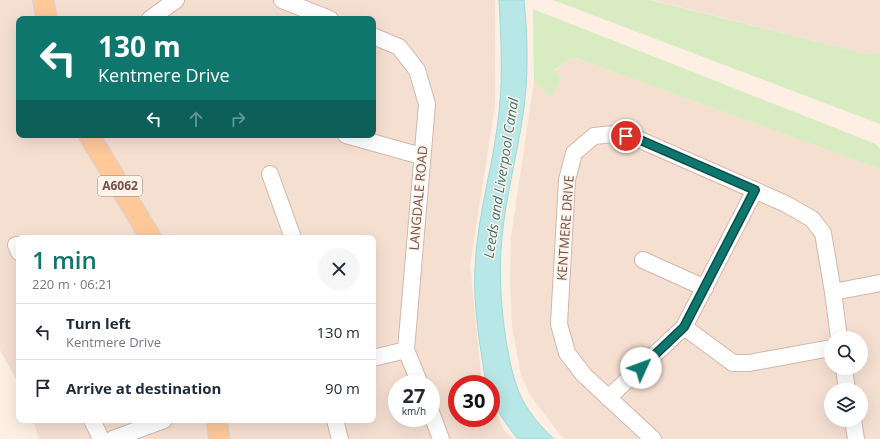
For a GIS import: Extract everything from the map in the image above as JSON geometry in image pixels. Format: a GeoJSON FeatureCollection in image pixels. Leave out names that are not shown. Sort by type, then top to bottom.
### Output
{"type":"FeatureCollection","features":[{"type":"Feature","properties":{"kind":"main road"},"geometry":{"type":"LineString","coordinates":[[43,0],[46,16]]}},
{"type":"Feature","properties":{"kind":"main road","name":"A6062"},"geometry":{"type":"LineString","coordinates":[[91,138],[149,235]]}},
{"type":"Feature","properties":{"kind":"main road"},"geometry":{"type":"LineString","coordinates":[[217,423],[219,439]]}},
{"type":"Feature","properties":{"kind":"street"},"geometry":{"type":"LineString","coordinates":[[154,16],[176,0]]}},
{"type":"Feature","properties":{"kind":"street"},"geometry":{"type":"LineString","coordinates":[[282,0],[322,16]]}},
{"type":"Feature","properties":{"kind":"street","name":"LANGDALE ROAD"},"geometry":{"type":"LineString","coordinates":[[376,37],[399,47],[416,70],[427,104],[421,156],[406,350]]}},
{"type":"Feature","properties":{"kind":"street","name":"KENTMERE DRIVE"},"geometry":{"type":"LineString","coordinates":[[653,439],[584,375],[567,353],[559,324],[567,180],[574,153],[594,136],[614,134],[638,139],[755,190],[812,219],[823,233],[838,331]]}},
{"type":"Feature","properties":{"kind":"street"},"geometry":{"type":"LineString","coordinates":[[357,138],[421,156]]}},
{"type":"Feature","properties":{"kind":"street"},"geometry":{"type":"LineString","coordinates":[[270,174],[292,235]]}},
{"type":"Feature","properties":{"kind":"street"},"geometry":{"type":"LineString","coordinates":[[608,398],[684,327],[755,190]]}},
{"type":"Feature","properties":{"kind":"street"},"geometry":{"type":"LineString","coordinates":[[643,260],[705,288]]}},
{"type":"Feature","properties":{"kind":"street"},"geometry":{"type":"LineString","coordinates":[[833,292],[880,283]]}},
{"type":"Feature","properties":{"kind":"street"},"geometry":{"type":"LineString","coordinates":[[684,327],[733,363],[749,364],[824,349]]}},
{"type":"Feature","properties":{"kind":"street"},"geometry":{"type":"LineString","coordinates":[[376,357],[406,350],[416,375]]}},
{"type":"Feature","properties":{"kind":"street"},"geometry":{"type":"LineString","coordinates":[[94,423],[102,439]]}},
{"type":"Feature","properties":{"kind":"street"},"geometry":{"type":"LineString","coordinates":[[113,439],[156,423]]}},
{"type":"Feature","properties":{"kind":"street"},"geometry":{"type":"LineString","coordinates":[[336,423],[340,439]]}},
{"type":"Feature","properties":{"kind":"street"},"geometry":{"type":"LineString","coordinates":[[437,427],[441,439]]}},
{"type":"Feature","properties":{"kind":"street"},"geometry":{"type":"LineString","coordinates":[[854,427],[856,439]]}},
{"type":"Feature","properties":{"kind":"shaded area"},"geometry":{"type":"Polygon","coordinates":[[[0,0],[495,0],[495,106],[470,265],[481,375],[448,375],[448,427],[500,427],[500,422],[504,430],[514,439],[39,439],[34,423],[376,423],[376,235],[16,235],[16,379],[0,350],[0,0]]]}},
{"type":"Feature","properties":{"kind":"shaded area"},"geometry":{"type":"Polygon","coordinates":[[[652,0],[880,0],[880,53],[866,54],[652,0]]]}},
{"type":"Feature","properties":{"kind":"shaded area"},"geometry":{"type":"Polygon","coordinates":[[[573,57],[880,169],[880,439],[565,439],[561,436],[532,398],[521,376],[512,326],[510,279],[511,237],[534,81],[550,98],[555,71],[573,57]]]}},
{"type":"Feature","properties":{"kind":"green space"},"geometry":{"type":"Polygon","coordinates":[[[553,0],[650,0],[866,54],[880,53],[880,124],[553,0]]]}},
{"type":"Feature","properties":{"kind":"green space"},"geometry":{"type":"Polygon","coordinates":[[[533,9],[876,144],[880,149],[880,169],[573,57],[555,70],[562,80],[550,98],[534,81],[533,9]]]}},
{"type":"Feature","properties":{"kind":"water","name":"Leeds and Liverpool Canal"},"geometry":{"type":"Polygon","coordinates":[[[499,0],[524,0],[527,44],[527,77],[521,128],[503,229],[500,266],[502,305],[507,347],[516,384],[522,399],[529,410],[536,420],[554,439],[519,439],[516,437],[500,414],[500,375],[485,375],[481,355],[475,296],[476,248],[497,131],[501,84],[499,0]]]}},
{"type":"Feature","properties":{"kind":"route"},"geometry":{"type":"LineString","coordinates":[[626,136],[638,139],[755,190],[684,327],[641,368]]}}]}
